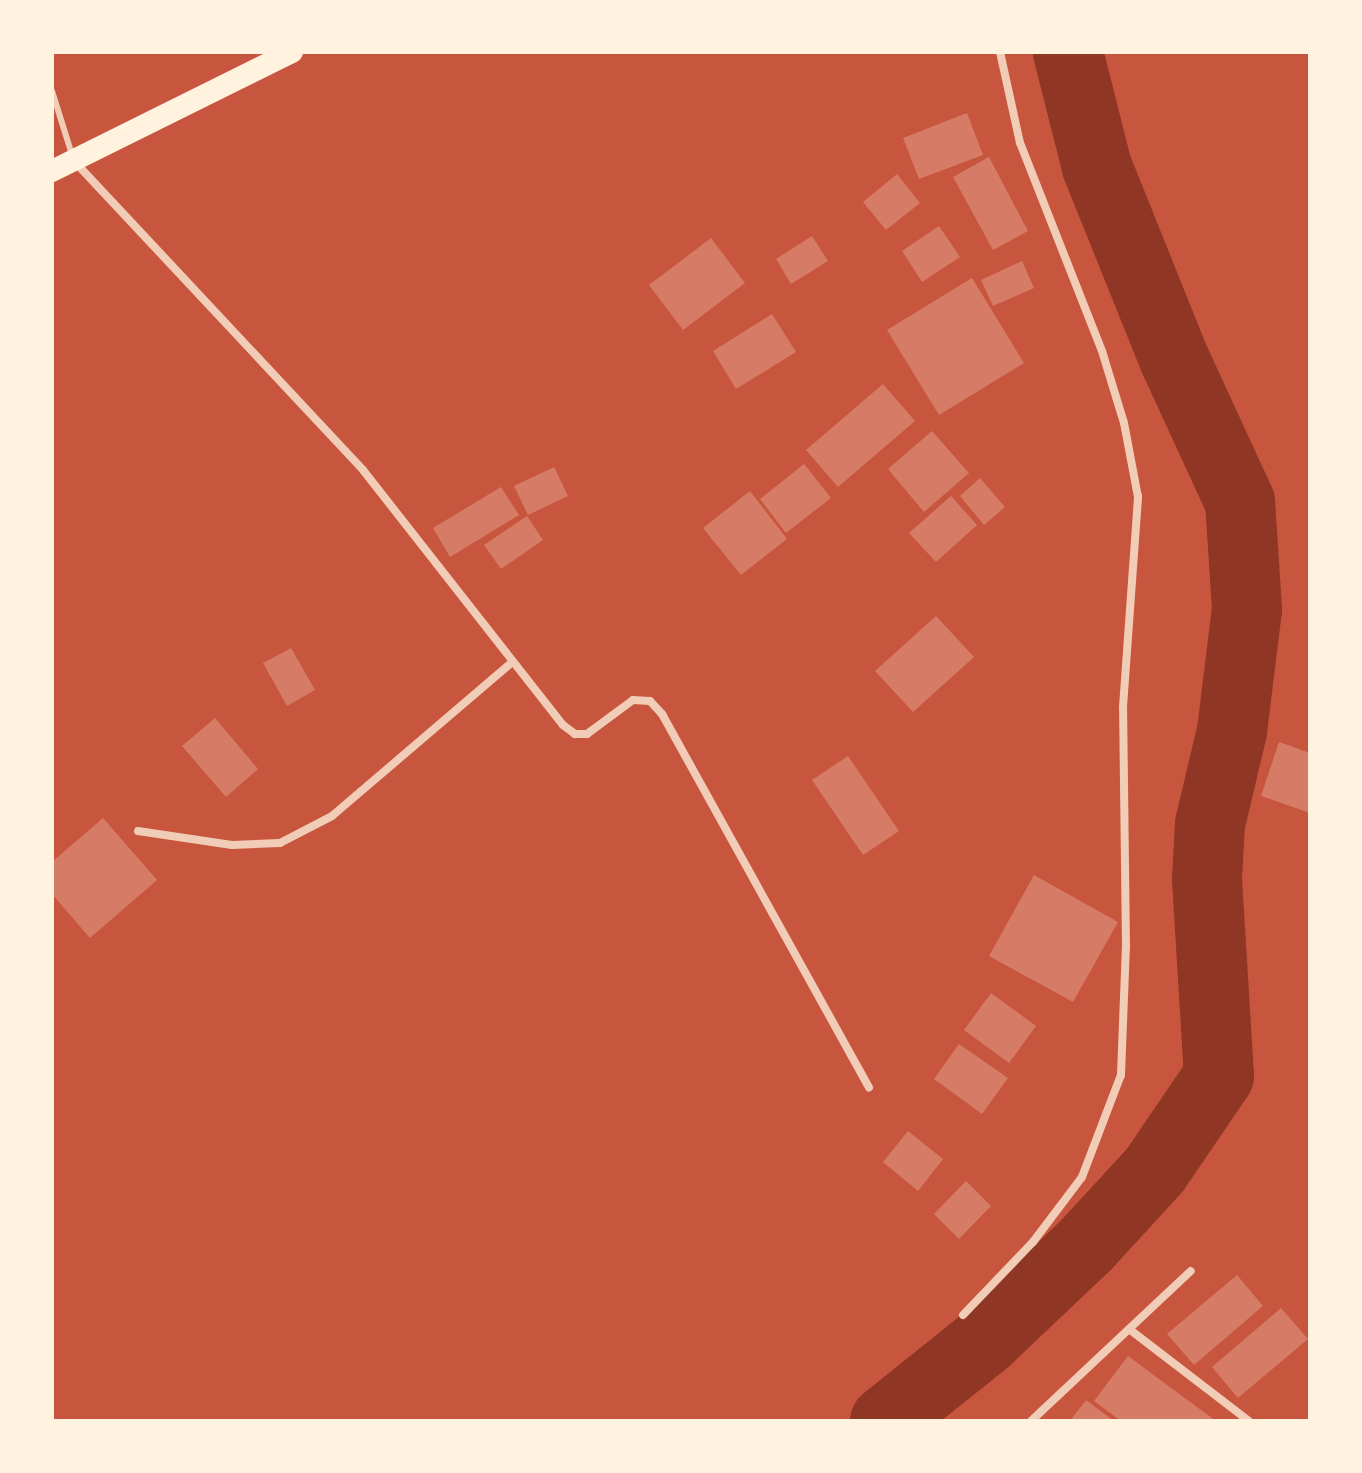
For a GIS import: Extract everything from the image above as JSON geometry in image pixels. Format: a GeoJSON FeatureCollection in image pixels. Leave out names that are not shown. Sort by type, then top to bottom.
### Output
{"type":"FeatureCollection","features":[{"type":"Feature","properties":{"kind":"highway"},"geometry":{"type":"LineString","coordinates":[[52,171],[292,52]]}},
{"type":"Feature","properties":{"kind":"street"},"geometry":{"type":"LineString","coordinates":[[963,1315],[1033,1242],[1082,1177],[1121,1075],[1126,947],[1123,707],[1138,497],[1111,380],[1020,143],[1000,52]]}},
{"type":"Feature","properties":{"kind":"street"},"geometry":{"type":"LineString","coordinates":[[74,160],[363,470],[512,662],[575,734],[587,734],[633,700],[650,701],[662,714],[869,1087]]}},
{"type":"Feature","properties":{"kind":"street"},"geometry":{"type":"LineString","coordinates":[[138,831],[232,845],[280,843],[332,816],[512,662]]}},
{"type":"Feature","properties":{"kind":"street"},"geometry":{"type":"LineString","coordinates":[[1031,1421],[1191,1271]]}},
{"type":"Feature","properties":{"kind":"street"},"geometry":{"type":"LineString","coordinates":[[1129,1329],[1249,1421]]}},
{"type":"Feature","properties":{"kind":"lane"},"geometry":{"type":"LineString","coordinates":[[52,91],[74,160]]}},
{"type":"Feature","properties":{"kind":"building"},"geometry":{"type":"Polygon","coordinates":[[[967,113],[983,155],[919,179],[903,138],[967,113]]]}},
{"type":"Feature","properties":{"kind":"building"},"geometry":{"type":"Polygon","coordinates":[[[989,157],[1028,231],[993,250],[953,177],[989,157]]]}},
{"type":"Feature","properties":{"kind":"building"},"geometry":{"type":"Polygon","coordinates":[[[897,174],[920,203],[886,230],[863,202],[897,174]]]}},
{"type":"Feature","properties":{"kind":"building"},"geometry":{"type":"Polygon","coordinates":[[[939,226],[960,257],[922,282],[902,251],[939,226]]]}},
{"type":"Feature","properties":{"kind":"building"},"geometry":{"type":"Polygon","coordinates":[[[812,236],[828,261],[791,284],[776,259],[812,236]]]}},
{"type":"Feature","properties":{"kind":"building"},"geometry":{"type":"Polygon","coordinates":[[[711,238],[745,283],[683,330],[649,285],[711,238]]]}},
{"type":"Feature","properties":{"kind":"building"},"geometry":{"type":"Polygon","coordinates":[[[1022,261],[1034,288],[993,306],[981,280],[1022,261]]]}},
{"type":"Feature","properties":{"kind":"building"},"geometry":{"type":"Polygon","coordinates":[[[972,278],[1024,363],[939,415],[887,330],[972,278]]]}},
{"type":"Feature","properties":{"kind":"building"},"geometry":{"type":"Polygon","coordinates":[[[772,314],[796,352],[736,389],[713,351],[772,314]]]}},
{"type":"Feature","properties":{"kind":"building"},"geometry":{"type":"Polygon","coordinates":[[[883,384],[915,421],[838,487],[806,450],[883,384]]]}},
{"type":"Feature","properties":{"kind":"building"},"geometry":{"type":"Polygon","coordinates":[[[932,431],[969,473],[924,512],[888,469],[932,431]]]}},
{"type":"Feature","properties":{"kind":"building"},"geometry":{"type":"Polygon","coordinates":[[[804,464],[831,498],[786,533],[760,499],[804,464]]]}},
{"type":"Feature","properties":{"kind":"building"},"geometry":{"type":"Polygon","coordinates":[[[554,467],[568,496],[528,515],[514,486],[554,467]]]}},
{"type":"Feature","properties":{"kind":"building"},"geometry":{"type":"Polygon","coordinates":[[[980,478],[1005,507],[984,525],[960,496],[980,478]]]}},
{"type":"Feature","properties":{"kind":"building"},"geometry":{"type":"Polygon","coordinates":[[[501,487],[519,515],[450,557],[433,528],[501,487]]]}},
{"type":"Feature","properties":{"kind":"building"},"geometry":{"type":"Polygon","coordinates":[[[750,491],[787,539],[741,575],[703,528],[750,491]]]}},
{"type":"Feature","properties":{"kind":"building"},"geometry":{"type":"Polygon","coordinates":[[[951,496],[977,525],[936,562],[909,533],[951,496]]]}},
{"type":"Feature","properties":{"kind":"building"},"geometry":{"type":"Polygon","coordinates":[[[527,516],[543,540],[501,569],[484,545],[527,516]]]}},
{"type":"Feature","properties":{"kind":"building"},"geometry":{"type":"Polygon","coordinates":[[[936,616],[974,657],[913,712],[875,671],[936,616]]]}},
{"type":"Feature","properties":{"kind":"building"},"geometry":{"type":"Polygon","coordinates":[[[291,648],[315,690],[287,706],[263,663],[291,648]]]}},
{"type":"Feature","properties":{"kind":"building"},"geometry":{"type":"Polygon","coordinates":[[[215,718],[258,769],[226,797],[182,746],[215,718]]]}},
{"type":"Feature","properties":{"kind":"building"},"geometry":{"type":"Polygon","coordinates":[[[1279,742],[1310,753],[1310,813],[1261,796],[1279,742]]]}},
{"type":"Feature","properties":{"kind":"building"},"geometry":{"type":"Polygon","coordinates":[[[848,756],[899,831],[863,855],[812,780],[848,756]]]}},
{"type":"Feature","properties":{"kind":"building"},"geometry":{"type":"Polygon","coordinates":[[[103,818],[157,880],[90,938],[52,894],[52,862],[103,818]]]}},
{"type":"Feature","properties":{"kind":"building"},"geometry":{"type":"Polygon","coordinates":[[[1034,875],[1118,922],[1073,1002],[989,956],[1034,875]]]}},
{"type":"Feature","properties":{"kind":"building"},"geometry":{"type":"Polygon","coordinates":[[[991,993],[1036,1026],[1009,1063],[964,1030],[991,993]]]}},
{"type":"Feature","properties":{"kind":"building"},"geometry":{"type":"Polygon","coordinates":[[[959,1044],[1008,1078],[982,1114],[934,1079],[959,1044]]]}},
{"type":"Feature","properties":{"kind":"building"},"geometry":{"type":"Polygon","coordinates":[[[908,1131],[943,1159],[918,1191],[883,1162],[908,1131]]]}},
{"type":"Feature","properties":{"kind":"building"},"geometry":{"type":"Polygon","coordinates":[[[966,1181],[991,1206],[959,1239],[934,1214],[966,1181]]]}},
{"type":"Feature","properties":{"kind":"building"},"geometry":{"type":"Polygon","coordinates":[[[1237,1275],[1263,1306],[1194,1365],[1167,1334],[1237,1275]]]}},
{"type":"Feature","properties":{"kind":"building"},"geometry":{"type":"Polygon","coordinates":[[[1281,1308],[1308,1339],[1238,1398],[1212,1367],[1281,1308]]]}},
{"type":"Feature","properties":{"kind":"building"},"geometry":{"type":"Polygon","coordinates":[[[1128,1356],[1216,1421],[1121,1421],[1094,1401],[1128,1356]]]}},
{"type":"Feature","properties":{"kind":"building"},"geometry":{"type":"Polygon","coordinates":[[[1086,1400],[1114,1421],[1070,1421],[1086,1400]]]}},
{"type":"Feature","properties":{"kind":"waterway"},"geometry":{"type":"LineString","coordinates":[[885,1421],[986,1340],[1087,1244],[1155,1170],[1219,1076],[1207,879],[1210,824],[1232,731],[1247,609],[1240,502],[1175,361],[1097,167],[1068,52]]}}]}
